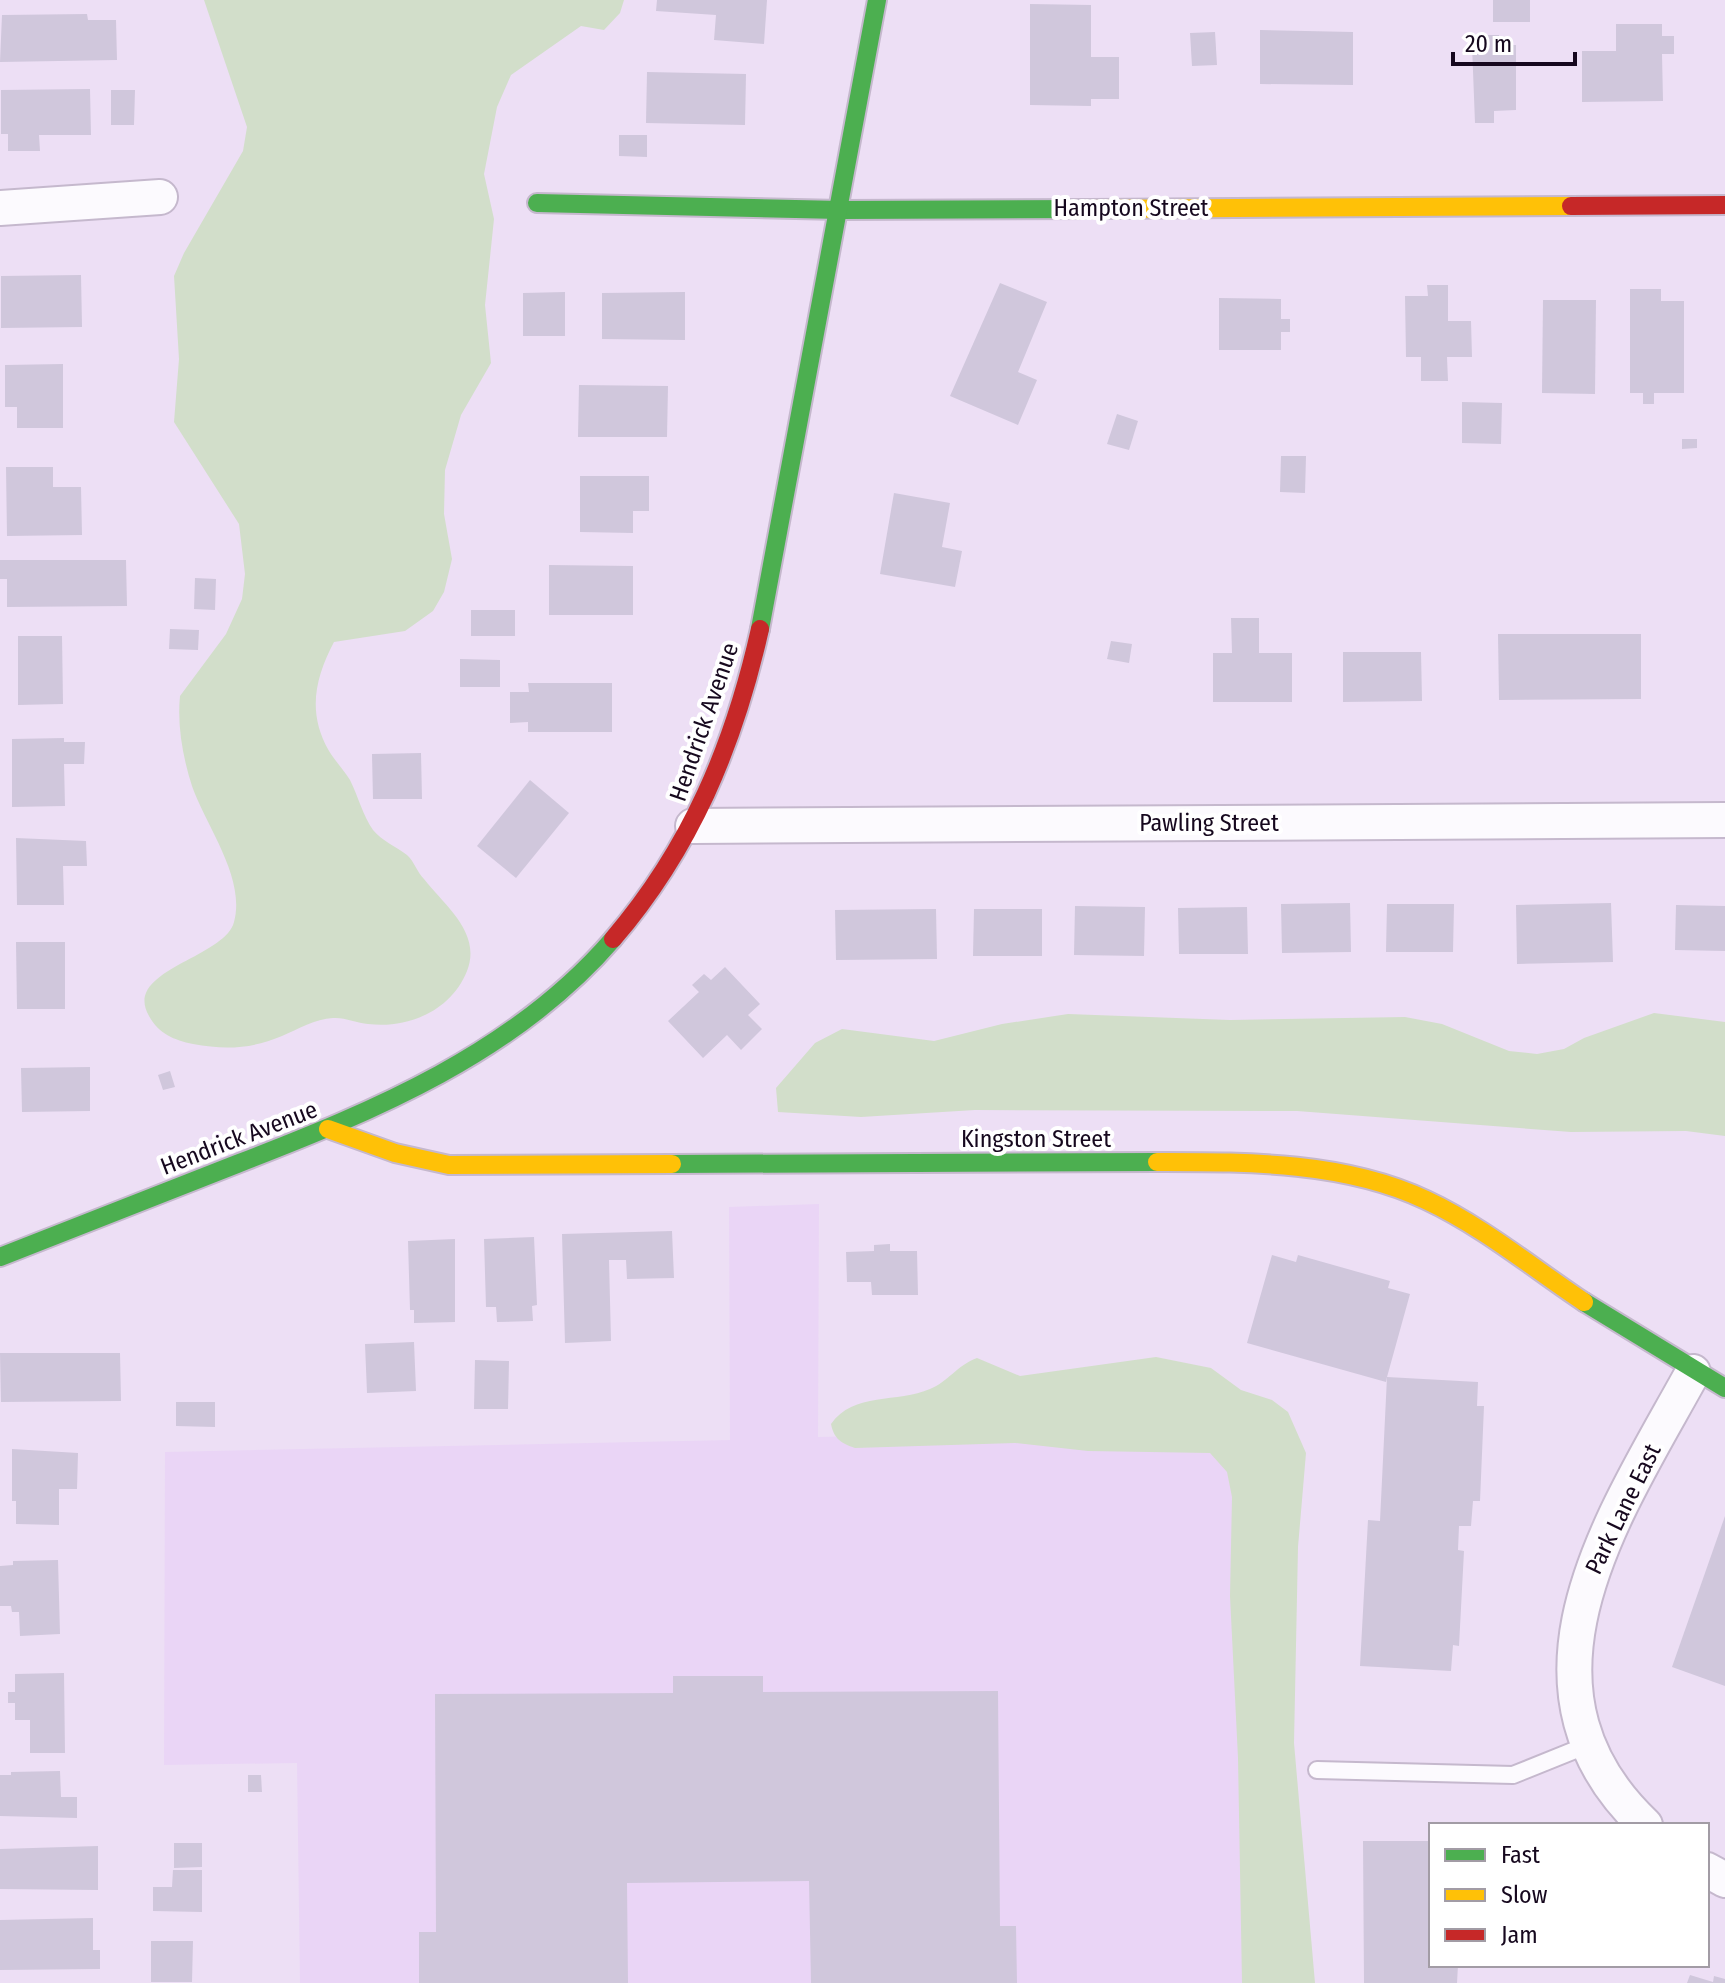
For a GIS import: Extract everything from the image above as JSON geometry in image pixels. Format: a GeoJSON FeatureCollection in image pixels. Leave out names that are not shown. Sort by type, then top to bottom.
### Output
{"type":"FeatureCollection","features":[{"type":"Feature","properties":{"kind":"street","name":"Hendrick Avenue"},"geometry":{"type":"LineString","coordinates":[[0,1257],[328,1129],[435,1078],[533,1014],[610,941],[693,826],[737,715],[760,627],[877,0]]}},
{"type":"Feature","properties":{"kind":"street"},"geometry":{"type":"LineString","coordinates":[[0,208],[160,197]]}},
{"type":"Feature","properties":{"kind":"street","name":"Hampton Street"},"geometry":{"type":"LineString","coordinates":[[537,203],[840,210],[1725,205]]}},
{"type":"Feature","properties":{"kind":"street","name":"Pawling Street"},"geometry":{"type":"LineString","coordinates":[[693,826],[1725,820]]}},
{"type":"Feature","properties":{"kind":"street","name":"Kingston Street"},"geometry":{"type":"LineString","coordinates":[[328,1129],[395,1153],[449,1165],[1234,1162],[1355,1174],[1419,1194],[1449,1211],[1693,1372],[1725,1388]]}},
{"type":"Feature","properties":{"kind":"street","name":"Park Lane East"},"geometry":{"type":"LineString","coordinates":[[1643,1823],[1616,1793],[1590,1744],[1577,1693],[1575,1657],[1578,1614],[1611,1522],[1693,1372]]}},
{"type":"Feature","properties":{"kind":"lane"},"geometry":{"type":"LineString","coordinates":[[1317,1770],[1513,1775],[1590,1744]]}},
{"type":"Feature","properties":{"kind":"shaded area"},"geometry":{"type":"Polygon","coordinates":[[[819,1204],[818,1437],[1244,1428],[1275,1983],[300,1983],[297,1763],[164,1765],[165,1452],[730,1440],[729,1207],[819,1204]]]}},
{"type":"Feature","properties":{"kind":"green space"},"geometry":{"type":"Polygon","coordinates":[[[204,0],[624,0],[620,13],[604,30],[581,26],[511,75],[497,107],[484,174],[494,219],[485,305],[491,363],[461,415],[445,470],[444,514],[452,559],[444,592],[433,611],[405,631],[334,642],[318,682],[318,723],[329,751],[350,780],[373,830],[409,857],[466,932],[470,944],[467,971],[460,985],[439,1007],[413,1020],[383,1025],[342,1018],[326,1019],[260,1044],[227,1048],[193,1044],[168,1035],[149,1016],[145,1000],[150,987],[162,976],[227,934],[234,922],[236,905],[230,870],[192,786],[183,753],[179,719],[180,696],[226,634],[242,599],[245,574],[239,524],[174,422],[179,359],[174,276],[243,151],[247,127],[204,0]]]}},
{"type":"Feature","properties":{"kind":"green space"},"geometry":{"type":"Polygon","coordinates":[[[1654,1013],[1725,1022],[1725,1136],[1686,1131],[1571,1132],[1297,1111],[975,1110],[861,1117],[778,1112],[776,1088],[815,1043],[842,1029],[934,1041],[1002,1024],[1068,1014],[1230,1020],[1405,1017],[1442,1024],[1509,1051],[1537,1054],[1564,1049],[1584,1038],[1654,1013]]]}},
{"type":"Feature","properties":{"kind":"green space"},"geometry":{"type":"Polygon","coordinates":[[[1156,1357],[1211,1368],[1241,1390],[1272,1400],[1288,1412],[1306,1453],[1298,1547],[1294,1743],[1315,1983],[1242,1983],[1238,1758],[1230,1596],[1232,1497],[1227,1472],[1210,1453],[1088,1451],[1015,1443],[855,1448],[839,1440],[831,1424],[851,1407],[930,1389],[977,1358],[1020,1376],[1156,1357]]]}},
{"type":"Feature","properties":{"kind":"building"},"geometry":{"type":"Polygon","coordinates":[[[657,0],[767,0],[764,44],[714,40],[716,15],[656,11],[657,0]]]}},
{"type":"Feature","properties":{"kind":"building"},"geometry":{"type":"Polygon","coordinates":[[[1493,0],[1530,0],[1530,22],[1493,22],[1493,0]]]}},
{"type":"Feature","properties":{"kind":"building"},"geometry":{"type":"Polygon","coordinates":[[[1030,4],[1091,5],[1091,57],[1119,57],[1119,99],[1091,99],[1091,106],[1030,105],[1030,4]]]}},
{"type":"Feature","properties":{"kind":"building"},"geometry":{"type":"Polygon","coordinates":[[[87,14],[88,20],[116,20],[117,60],[0,62],[2,15],[87,14]]]}},
{"type":"Feature","properties":{"kind":"building"},"geometry":{"type":"Polygon","coordinates":[[[1616,24],[1662,24],[1662,36],[1674,36],[1674,54],[1662,54],[1663,101],[1582,102],[1582,51],[1616,51],[1616,24]]]}},
{"type":"Feature","properties":{"kind":"building"},"geometry":{"type":"Polygon","coordinates":[[[1260,30],[1353,32],[1353,85],[1260,84],[1260,30]]]}},
{"type":"Feature","properties":{"kind":"building"},"geometry":{"type":"Polygon","coordinates":[[[1215,32],[1217,65],[1192,66],[1190,33],[1215,32]]]}},
{"type":"Feature","properties":{"kind":"building"},"geometry":{"type":"Polygon","coordinates":[[[1476,35],[1499,35],[1499,45],[1516,45],[1516,110],[1494,111],[1494,123],[1475,123],[1472,45],[1476,45],[1476,35]]]}},
{"type":"Feature","properties":{"kind":"building"},"geometry":{"type":"Polygon","coordinates":[[[647,72],[746,74],[745,125],[646,123],[647,72]]]}},
{"type":"Feature","properties":{"kind":"building"},"geometry":{"type":"Polygon","coordinates":[[[90,89],[91,135],[39,135],[40,151],[8,151],[8,134],[1,134],[1,90],[90,89]]]}},
{"type":"Feature","properties":{"kind":"building"},"geometry":{"type":"Polygon","coordinates":[[[111,90],[135,90],[134,125],[111,125],[111,90]]]}},
{"type":"Feature","properties":{"kind":"building"},"geometry":{"type":"Polygon","coordinates":[[[619,135],[647,135],[647,157],[619,156],[619,135]]]}},
{"type":"Feature","properties":{"kind":"building"},"geometry":{"type":"Polygon","coordinates":[[[81,275],[82,327],[1,328],[1,276],[81,275]]]}},
{"type":"Feature","properties":{"kind":"building"},"geometry":{"type":"Polygon","coordinates":[[[1000,283],[1047,302],[1018,372],[1037,380],[1018,425],[950,396],[1000,283]]]}},
{"type":"Feature","properties":{"kind":"building"},"geometry":{"type":"Polygon","coordinates":[[[1427,285],[1448,285],[1448,321],[1471,321],[1472,357],[1447,357],[1448,381],[1421,381],[1421,357],[1406,357],[1405,296],[1428,296],[1427,285]]]}},
{"type":"Feature","properties":{"kind":"building"},"geometry":{"type":"Polygon","coordinates":[[[1630,289],[1661,289],[1661,301],[1684,301],[1684,393],[1654,393],[1654,404],[1643,404],[1643,393],[1630,393],[1630,289]]]}},
{"type":"Feature","properties":{"kind":"building"},"geometry":{"type":"Polygon","coordinates":[[[565,292],[565,336],[523,336],[523,293],[565,292]]]}},
{"type":"Feature","properties":{"kind":"building"},"geometry":{"type":"Polygon","coordinates":[[[685,292],[685,340],[602,339],[602,293],[685,292]]]}},
{"type":"Feature","properties":{"kind":"building"},"geometry":{"type":"Polygon","coordinates":[[[1219,298],[1281,299],[1281,319],[1290,319],[1290,332],[1281,332],[1281,350],[1219,350],[1219,298]]]}},
{"type":"Feature","properties":{"kind":"building"},"geometry":{"type":"Polygon","coordinates":[[[1543,300],[1596,300],[1595,394],[1542,393],[1543,300]]]}},
{"type":"Feature","properties":{"kind":"building"},"geometry":{"type":"Polygon","coordinates":[[[63,364],[63,428],[17,428],[17,407],[5,407],[5,365],[63,364]]]}},
{"type":"Feature","properties":{"kind":"building"},"geometry":{"type":"Polygon","coordinates":[[[579,385],[668,386],[667,437],[578,437],[579,385]]]}},
{"type":"Feature","properties":{"kind":"building"},"geometry":{"type":"Polygon","coordinates":[[[1462,402],[1502,403],[1501,444],[1462,443],[1462,402]]]}},
{"type":"Feature","properties":{"kind":"building"},"geometry":{"type":"Polygon","coordinates":[[[1117,414],[1138,421],[1129,450],[1107,444],[1117,414]]]}},
{"type":"Feature","properties":{"kind":"building"},"geometry":{"type":"Polygon","coordinates":[[[1682,439],[1697,439],[1697,448],[1682,449],[1682,439]]]}},
{"type":"Feature","properties":{"kind":"building"},"geometry":{"type":"Polygon","coordinates":[[[1281,456],[1306,456],[1305,493],[1280,492],[1281,456]]]}},
{"type":"Feature","properties":{"kind":"building"},"geometry":{"type":"Polygon","coordinates":[[[6,467],[53,467],[53,487],[81,487],[82,535],[7,536],[6,467]]]}},
{"type":"Feature","properties":{"kind":"building"},"geometry":{"type":"Polygon","coordinates":[[[580,476],[649,476],[649,511],[633,511],[633,533],[580,532],[580,476]]]}},
{"type":"Feature","properties":{"kind":"building"},"geometry":{"type":"Polygon","coordinates":[[[894,493],[950,503],[942,547],[962,551],[955,587],[880,574],[894,493]]]}},
{"type":"Feature","properties":{"kind":"building"},"geometry":{"type":"Polygon","coordinates":[[[0,560],[126,560],[127,606],[7,607],[7,579],[0,579],[0,560]]]}},
{"type":"Feature","properties":{"kind":"building"},"geometry":{"type":"Polygon","coordinates":[[[549,565],[633,566],[633,615],[549,615],[549,565]]]}},
{"type":"Feature","properties":{"kind":"building"},"geometry":{"type":"Polygon","coordinates":[[[195,578],[216,579],[215,610],[194,609],[195,578]]]}},
{"type":"Feature","properties":{"kind":"building"},"geometry":{"type":"Polygon","coordinates":[[[471,610],[515,610],[515,636],[471,636],[471,610]]]}},
{"type":"Feature","properties":{"kind":"building"},"geometry":{"type":"Polygon","coordinates":[[[1231,618],[1259,618],[1259,653],[1292,653],[1292,702],[1213,702],[1213,653],[1232,653],[1231,618]]]}},
{"type":"Feature","properties":{"kind":"building"},"geometry":{"type":"Polygon","coordinates":[[[170,629],[199,630],[198,650],[169,649],[170,629]]]}},
{"type":"Feature","properties":{"kind":"building"},"geometry":{"type":"Polygon","coordinates":[[[1498,634],[1641,634],[1641,699],[1499,700],[1498,634]]]}},
{"type":"Feature","properties":{"kind":"building"},"geometry":{"type":"Polygon","coordinates":[[[18,636],[62,636],[63,704],[18,705],[18,636]]]}},
{"type":"Feature","properties":{"kind":"building"},"geometry":{"type":"Polygon","coordinates":[[[1111,641],[1132,644],[1129,663],[1107,659],[1111,641]]]}},
{"type":"Feature","properties":{"kind":"building"},"geometry":{"type":"Polygon","coordinates":[[[1343,652],[1421,652],[1422,701],[1343,702],[1343,652]]]}},
{"type":"Feature","properties":{"kind":"building"},"geometry":{"type":"Polygon","coordinates":[[[460,659],[500,660],[500,687],[460,687],[460,659]]]}},
{"type":"Feature","properties":{"kind":"building"},"geometry":{"type":"Polygon","coordinates":[[[528,683],[612,683],[612,732],[528,732],[528,722],[510,723],[510,692],[529,692],[528,683]]]}},
{"type":"Feature","properties":{"kind":"building"},"geometry":{"type":"Polygon","coordinates":[[[64,738],[64,742],[85,742],[84,764],[64,764],[65,806],[12,807],[12,739],[64,738]]]}},
{"type":"Feature","properties":{"kind":"building"},"geometry":{"type":"Polygon","coordinates":[[[421,753],[422,799],[373,799],[372,754],[421,753]]]}},
{"type":"Feature","properties":{"kind":"building"},"geometry":{"type":"Polygon","coordinates":[[[530,780],[569,813],[516,878],[477,846],[530,780]]]}},
{"type":"Feature","properties":{"kind":"building"},"geometry":{"type":"Polygon","coordinates":[[[16,838],[86,841],[87,866],[63,866],[64,905],[17,905],[16,838]]]}},
{"type":"Feature","properties":{"kind":"building"},"geometry":{"type":"Polygon","coordinates":[[[1350,903],[1351,952],[1282,953],[1281,904],[1350,903]]]}},
{"type":"Feature","properties":{"kind":"building"},"geometry":{"type":"Polygon","coordinates":[[[1611,903],[1613,962],[1517,964],[1516,905],[1611,903]]]}},
{"type":"Feature","properties":{"kind":"building"},"geometry":{"type":"Polygon","coordinates":[[[1387,904],[1454,904],[1453,952],[1386,952],[1387,904]]]}},
{"type":"Feature","properties":{"kind":"building"},"geometry":{"type":"Polygon","coordinates":[[[1676,905],[1725,906],[1725,951],[1675,950],[1676,905]]]}},
{"type":"Feature","properties":{"kind":"building"},"geometry":{"type":"Polygon","coordinates":[[[1075,906],[1145,907],[1144,956],[1074,955],[1075,906]]]}},
{"type":"Feature","properties":{"kind":"building"},"geometry":{"type":"Polygon","coordinates":[[[1247,907],[1248,954],[1179,954],[1178,908],[1247,907]]]}},
{"type":"Feature","properties":{"kind":"building"},"geometry":{"type":"Polygon","coordinates":[[[936,909],[937,959],[836,960],[835,910],[936,909]]]}},
{"type":"Feature","properties":{"kind":"building"},"geometry":{"type":"Polygon","coordinates":[[[974,909],[1042,909],[1042,956],[973,956],[974,909]]]}},
{"type":"Feature","properties":{"kind":"building"},"geometry":{"type":"Polygon","coordinates":[[[16,942],[65,942],[65,1009],[17,1009],[16,942]]]}},
{"type":"Feature","properties":{"kind":"building"},"geometry":{"type":"Polygon","coordinates":[[[725,967],[760,1004],[748,1015],[762,1029],[741,1050],[727,1035],[703,1058],[668,1021],[699,992],[692,985],[704,974],[711,980],[725,967]]]}},
{"type":"Feature","properties":{"kind":"building"},"geometry":{"type":"Polygon","coordinates":[[[90,1067],[90,1111],[22,1112],[21,1068],[90,1067]]]}},
{"type":"Feature","properties":{"kind":"building"},"geometry":{"type":"Polygon","coordinates":[[[170,1071],[175,1087],[163,1090],[158,1075],[170,1071]]]}},
{"type":"Feature","properties":{"kind":"building"},"geometry":{"type":"Polygon","coordinates":[[[672,1231],[674,1278],[627,1279],[626,1260],[609,1260],[611,1341],[565,1343],[562,1234],[672,1231]]]}},
{"type":"Feature","properties":{"kind":"building"},"geometry":{"type":"Polygon","coordinates":[[[534,1237],[537,1305],[532,1306],[533,1321],[497,1322],[496,1307],[486,1307],[484,1239],[534,1237]]]}},
{"type":"Feature","properties":{"kind":"building"},"geometry":{"type":"Polygon","coordinates":[[[455,1239],[455,1322],[414,1323],[414,1310],[410,1310],[408,1241],[455,1239]]]}},
{"type":"Feature","properties":{"kind":"building"},"geometry":{"type":"Polygon","coordinates":[[[890,1244],[890,1251],[917,1251],[918,1295],[872,1295],[871,1282],[847,1282],[846,1252],[874,1251],[874,1245],[890,1244]]]}},
{"type":"Feature","properties":{"kind":"building"},"geometry":{"type":"Polygon","coordinates":[[[1272,1255],[1296,1262],[1298,1255],[1390,1281],[1388,1288],[1410,1294],[1386,1382],[1247,1343],[1272,1255]]]}},
{"type":"Feature","properties":{"kind":"building"},"geometry":{"type":"Polygon","coordinates":[[[414,1342],[416,1391],[367,1393],[365,1344],[414,1342]]]}},
{"type":"Feature","properties":{"kind":"building"},"geometry":{"type":"Polygon","coordinates":[[[0,1353],[120,1353],[121,1401],[1,1402],[0,1353]]]}},
{"type":"Feature","properties":{"kind":"building"},"geometry":{"type":"Polygon","coordinates":[[[475,1360],[509,1361],[508,1409],[474,1409],[475,1360]]]}},
{"type":"Feature","properties":{"kind":"building"},"geometry":{"type":"Polygon","coordinates":[[[1387,1377],[1478,1382],[1477,1406],[1484,1406],[1480,1501],[1473,1501],[1471,1526],[1459,1526],[1458,1550],[1464,1551],[1459,1646],[1453,1645],[1451,1671],[1360,1666],[1368,1520],[1380,1521],[1387,1377]]]}},
{"type":"Feature","properties":{"kind":"building"},"geometry":{"type":"Polygon","coordinates":[[[176,1402],[215,1402],[215,1427],[176,1426],[176,1402]]]}},
{"type":"Feature","properties":{"kind":"building"},"geometry":{"type":"Polygon","coordinates":[[[12,1449],[78,1453],[77,1489],[59,1489],[59,1525],[16,1524],[16,1501],[12,1501],[12,1449]]]}},
{"type":"Feature","properties":{"kind":"building"},"geometry":{"type":"Polygon","coordinates":[[[1725,1516],[1725,1686],[1672,1667],[1725,1516]]]}},
{"type":"Feature","properties":{"kind":"building"},"geometry":{"type":"Polygon","coordinates":[[[58,1560],[60,1634],[20,1636],[19,1612],[12,1612],[11,1606],[0,1606],[0,1566],[13,1565],[13,1561],[58,1560]]]}},
{"type":"Feature","properties":{"kind":"building"},"geometry":{"type":"Polygon","coordinates":[[[64,1673],[65,1753],[30,1753],[30,1720],[15,1720],[15,1703],[8,1703],[8,1692],[15,1692],[15,1674],[64,1673]]]}},
{"type":"Feature","properties":{"kind":"building"},"geometry":{"type":"Polygon","coordinates":[[[673,1676],[763,1676],[763,1692],[998,1691],[1000,1926],[1016,1926],[1017,1983],[811,1983],[809,1881],[627,1883],[628,1983],[419,1983],[419,1932],[436,1932],[435,1694],[673,1693],[673,1676]]]}},
{"type":"Feature","properties":{"kind":"building"},"geometry":{"type":"Polygon","coordinates":[[[60,1771],[61,1797],[77,1797],[77,1818],[0,1816],[0,1775],[60,1771]]]}},
{"type":"Feature","properties":{"kind":"building"},"geometry":{"type":"Polygon","coordinates":[[[248,1775],[261,1775],[262,1792],[248,1792],[248,1775]]]}},
{"type":"Feature","properties":{"kind":"building"},"geometry":{"type":"Polygon","coordinates":[[[1363,1841],[1429,1841],[1429,1967],[1458,1967],[1457,1983],[1364,1983],[1363,1841]]]}},
{"type":"Feature","properties":{"kind":"building"},"geometry":{"type":"Polygon","coordinates":[[[174,1843],[202,1843],[202,1867],[174,1868],[174,1843]]]}},
{"type":"Feature","properties":{"kind":"building"},"geometry":{"type":"Polygon","coordinates":[[[98,1846],[98,1890],[0,1889],[0,1849],[98,1846]]]}},
{"type":"Feature","properties":{"kind":"building"},"geometry":{"type":"Polygon","coordinates":[[[173,1870],[202,1870],[202,1912],[153,1911],[153,1887],[172,1887],[173,1870]]]}},
{"type":"Feature","properties":{"kind":"building"},"geometry":{"type":"Polygon","coordinates":[[[93,1918],[93,1950],[100,1950],[100,1969],[0,1970],[0,1920],[93,1918]]]}},
{"type":"Feature","properties":{"kind":"building"},"geometry":{"type":"Polygon","coordinates":[[[151,1941],[193,1941],[192,1982],[151,1982],[151,1941]]]}},
{"type":"Feature","properties":{"kind":"building"},"geometry":{"type":"Polygon","coordinates":[[[1690,1975],[1713,1982],[1714,1976],[1725,1979],[1725,1983],[1687,1983],[1690,1975]]]}},
{"type":"Feature","properties":{"kind":"traffic: fast"},"geometry":{"type":"LineString","coordinates":[[760,629],[877,0]]}},
{"type":"Feature","properties":{"kind":"traffic: fast"},"geometry":{"type":"LineString","coordinates":[[537,203],[840,210],[1089,209]]}},
{"type":"Feature","properties":{"kind":"traffic: fast"},"geometry":{"type":"LineString","coordinates":[[0,1257],[288,1144],[390,1100],[487,1046],[532,1015],[574,979],[613,939]]}},
{"type":"Feature","properties":{"kind":"traffic: fast"},"geometry":{"type":"LineString","coordinates":[[672,1164],[1157,1162]]}},
{"type":"Feature","properties":{"kind":"traffic: fast"},"geometry":{"type":"LineString","coordinates":[[1584,1302],[1725,1388]]}},
{"type":"Feature","properties":{"kind":"traffic: slow"},"geometry":{"type":"LineString","coordinates":[[1089,209],[1571,206]]}},
{"type":"Feature","properties":{"kind":"traffic: slow"},"geometry":{"type":"LineString","coordinates":[[328,1129],[395,1153],[449,1165],[672,1164]]}},
{"type":"Feature","properties":{"kind":"traffic: slow"},"geometry":{"type":"LineString","coordinates":[[1157,1162],[1294,1166],[1395,1187],[1467,1222],[1584,1302]]}},
{"type":"Feature","properties":{"kind":"traffic: jam"},"geometry":{"type":"LineString","coordinates":[[1571,206],[1725,205]]}},
{"type":"Feature","properties":{"kind":"traffic: jam"},"geometry":{"type":"LineString","coordinates":[[613,939],[665,868],[706,793],[737,714],[760,629]]}}]}
